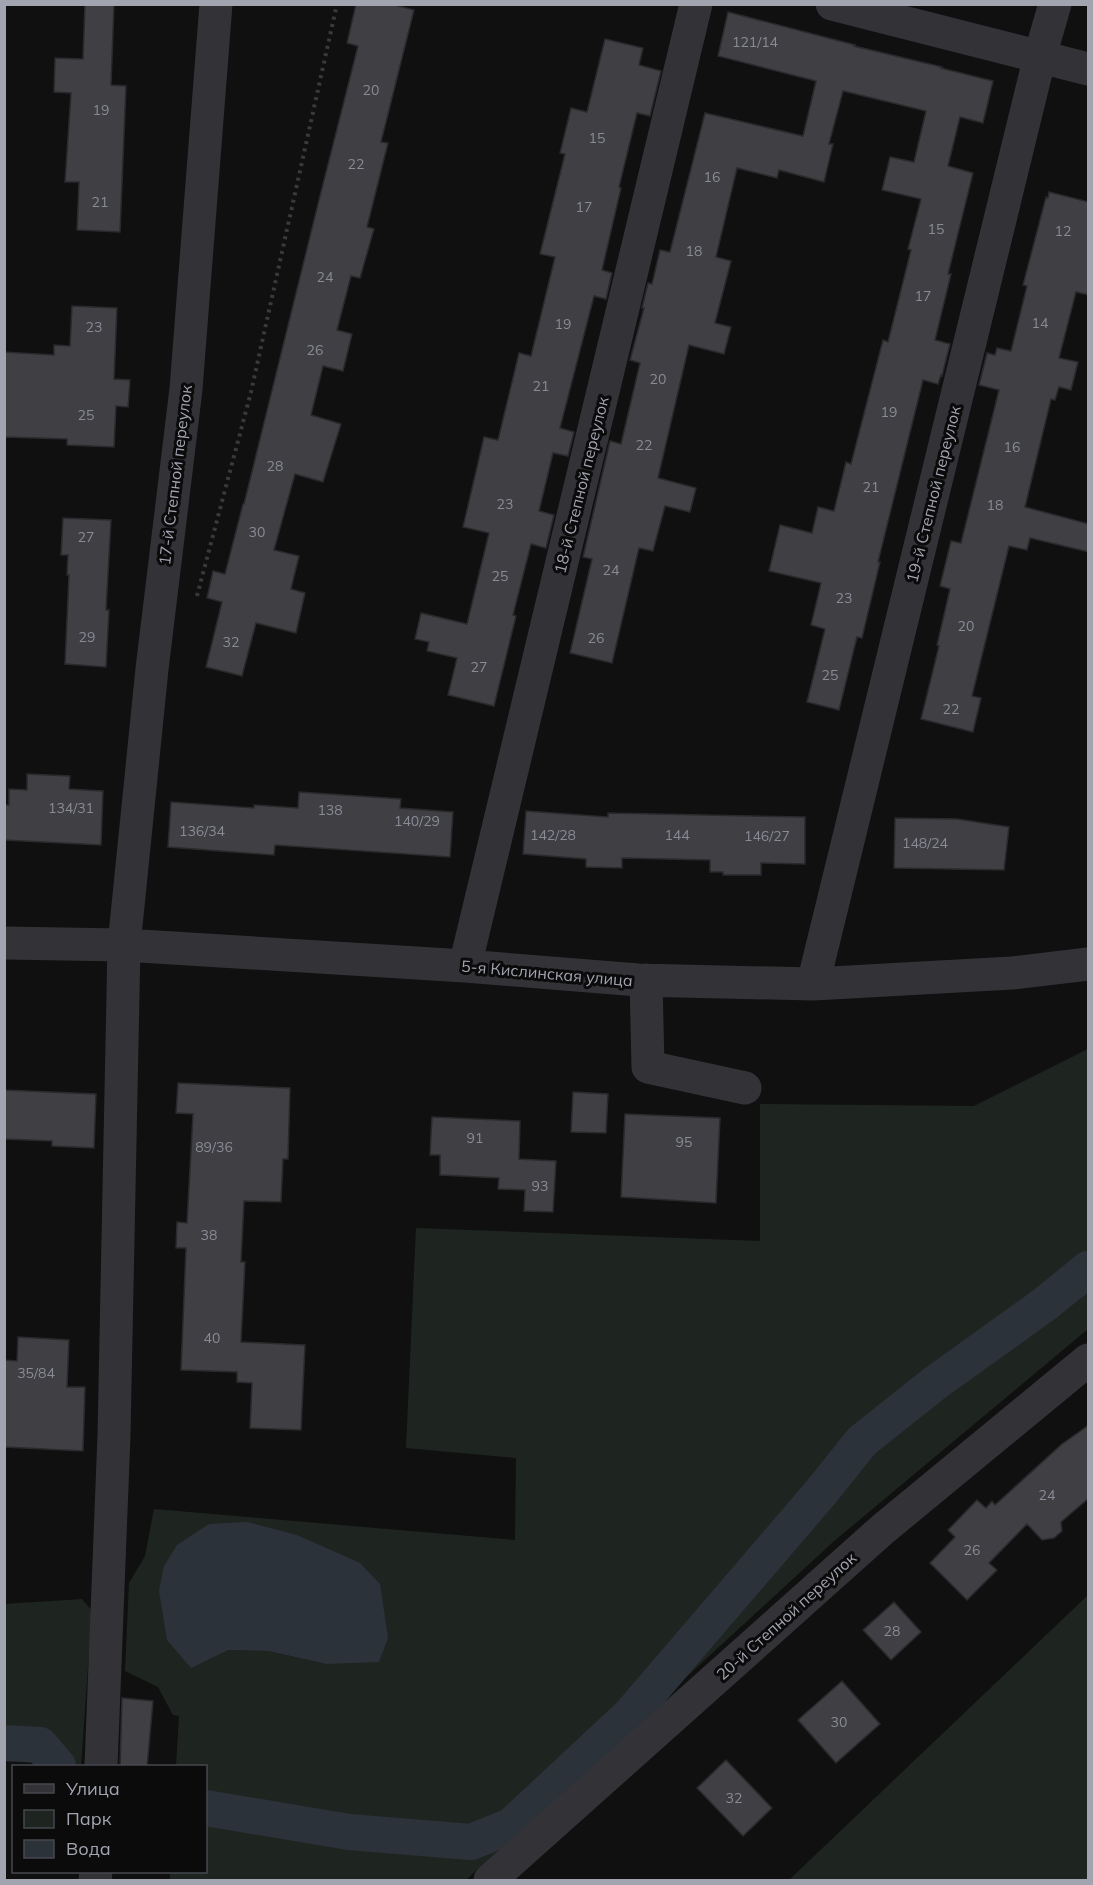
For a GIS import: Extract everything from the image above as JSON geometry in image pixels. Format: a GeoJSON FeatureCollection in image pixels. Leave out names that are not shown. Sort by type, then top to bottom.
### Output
{"type":"FeatureCollection","features":[{"type":"Feature","properties":{"kind":"street","name":"17-й Степной переулок"},"geometry":{"type":"LineString","coordinates":[[101,1765],[114,1435],[124,945],[152,669],[186,389],[216,4]]}},
{"type":"Feature","properties":{"kind":"street","name":"18-й Степной переулок"},"geometry":{"type":"LineString","coordinates":[[465,966],[696,4]]}},
{"type":"Feature","properties":{"kind":"street"},"geometry":{"type":"LineString","coordinates":[[832,4],[1089,69]]}},
{"type":"Feature","properties":{"kind":"street","name":"19-й Степной переулок"},"geometry":{"type":"LineString","coordinates":[[813,984],[1054,4]]}},
{"type":"Feature","properties":{"kind":"street","name":"5-я Кислинская улица"},"geometry":{"type":"LineString","coordinates":[[4,943],[124,945],[465,966],[646,980],[813,984],[1012,973],[1089,964]]}},
{"type":"Feature","properties":{"kind":"street"},"geometry":{"type":"LineString","coordinates":[[646,980],[648,1067],[745,1088]]}},
{"type":"Feature","properties":{"kind":"street","name":"20-й Степной переулок"},"geometry":{"type":"LineString","coordinates":[[490,1881],[883,1529],[1089,1360]]}},
{"type":"Feature","properties":{"kind":"path"},"geometry":{"type":"LineString","coordinates":[[196,599],[251,392],[337,4]]}},
{"type":"Feature","properties":{"kind":"green space"},"geometry":{"type":"Polygon","coordinates":[[[1088,1049],[1088,1329],[833,1542],[466,1880],[170,1880],[170,1873],[207,1873],[207,1765],[176,1765],[179,1716],[173,1715],[158,1687],[125,1671],[129,1583],[145,1556],[154,1509],[515,1540],[516,1458],[406,1448],[416,1228],[760,1241],[760,1104],[974,1106],[1088,1049]],[[177,1545],[228,1650],[268,1651],[326,1664],[177,1545]]]}},
{"type":"Feature","properties":{"kind":"green space"},"geometry":{"type":"Polygon","coordinates":[[[1088,1595],[1088,1880],[789,1880],[1088,1595]]]}},
{"type":"Feature","properties":{"kind":"green space"},"geometry":{"type":"Polygon","coordinates":[[[82,1599],[92,1611],[81,1765],[57,1765],[40,1745],[5,1743],[4,1604],[82,1599]]]}},
{"type":"Feature","properties":{"kind":"water"},"geometry":{"type":"Polygon","coordinates":[[[247,1522],[297,1535],[360,1563],[380,1584],[388,1638],[379,1662],[326,1664],[268,1651],[228,1650],[191,1668],[167,1640],[159,1591],[164,1566],[177,1545],[209,1524],[247,1522]]]}},
{"type":"Feature","properties":{"kind":"building"},"geometry":{"type":"Polygon","coordinates":[[[85,4],[114,4],[111,85],[126,86],[120,232],[77,230],[79,182],[65,182],[71,93],[54,92],[55,58],[83,59],[85,4]]]}},
{"type":"Feature","properties":{"kind":"building"},"geometry":{"type":"Polygon","coordinates":[[[356,4],[391,4],[414,10],[381,142],[388,143],[367,227],[374,229],[360,278],[351,276],[337,330],[352,334],[343,371],[323,366],[311,415],[341,424],[323,482],[295,474],[274,550],[299,556],[291,589],[305,593],[296,633],[256,623],[242,676],[206,667],[222,602],[207,598],[213,571],[225,574],[244,504],[358,46],[347,43],[356,4]]]}},
{"type":"Feature","properties":{"kind":"building"},"geometry":{"type":"Polygon","coordinates":[[[728,12],[993,81],[983,123],[960,117],[948,166],[973,173],[948,274],[951,274],[935,340],[950,344],[938,384],[923,380],[878,562],[880,562],[862,638],[857,637],[839,710],[807,702],[825,629],[811,625],[821,583],[769,571],[780,525],[812,533],[818,507],[834,511],[846,462],[851,464],[883,340],[888,342],[921,199],[882,190],[890,157],[914,162],[926,111],[843,91],[829,144],[833,144],[824,182],[779,170],[777,178],[737,168],[716,257],[731,261],[715,323],[731,327],[724,354],[689,345],[658,478],[696,488],[690,512],[665,506],[653,551],[639,548],[612,663],[570,653],[592,559],[583,557],[610,441],[621,444],[640,363],[630,360],[648,283],[652,284],[660,250],[670,252],[705,113],[803,136],[816,81],[718,56],[728,12]]]}},
{"type":"Feature","properties":{"kind":"building"},"geometry":{"type":"Polygon","coordinates":[[[605,39],[643,48],[639,65],[661,71],[650,116],[637,113],[602,270],[612,273],[606,299],[594,296],[560,428],[574,432],[568,456],[553,453],[539,511],[554,515],[546,548],[531,544],[494,706],[448,695],[457,658],[427,651],[429,642],[415,639],[421,613],[467,624],[489,533],[463,527],[484,437],[498,440],[519,353],[531,356],[555,257],[540,254],[565,154],[560,153],[571,108],[587,112],[605,39]]]}},
{"type":"Feature","properties":{"kind":"building"},"geometry":{"type":"Polygon","coordinates":[[[1049,192],[1089,202],[1089,295],[1076,292],[1059,358],[1078,362],[1071,390],[1059,387],[1055,400],[1051,399],[1025,507],[1089,524],[1089,552],[1030,538],[1027,550],[1009,546],[972,696],[981,698],[973,732],[921,719],[950,589],[940,586],[951,541],[961,543],[999,390],[979,385],[987,353],[995,355],[997,348],[1011,351],[1027,286],[1023,285],[1049,192]]]}},
{"type":"Feature","properties":{"kind":"building"},"geometry":{"type":"Polygon","coordinates":[[[72,306],[117,308],[114,379],[130,380],[128,407],[116,406],[114,447],[67,445],[67,439],[4,437],[4,352],[54,355],[54,345],[70,346],[72,306]]]}},
{"type":"Feature","properties":{"kind":"building"},"geometry":{"type":"Polygon","coordinates":[[[63,518],[111,520],[106,610],[109,610],[106,667],[65,664],[69,575],[67,575],[68,555],[61,555],[63,518]]]}},
{"type":"Feature","properties":{"kind":"building"},"geometry":{"type":"Polygon","coordinates":[[[27,774],[70,776],[69,789],[103,791],[101,845],[4,840],[4,805],[9,805],[9,789],[27,790],[27,774]]]}},
{"type":"Feature","properties":{"kind":"building"},"geometry":{"type":"Polygon","coordinates":[[[299,792],[401,799],[400,808],[453,812],[450,857],[275,845],[274,855],[168,847],[171,802],[254,808],[254,805],[298,808],[299,792]]]}},
{"type":"Feature","properties":{"kind":"building"},"geometry":{"type":"Polygon","coordinates":[[[526,811],[608,817],[608,813],[805,817],[805,864],[761,863],[761,875],[723,875],[723,872],[710,872],[710,860],[622,858],[622,868],[586,867],[586,859],[523,854],[526,811]]]}},
{"type":"Feature","properties":{"kind":"building"},"geometry":{"type":"Polygon","coordinates":[[[895,818],[957,819],[1009,827],[1004,870],[894,868],[895,818]]]}},
{"type":"Feature","properties":{"kind":"building"},"geometry":{"type":"Polygon","coordinates":[[[178,1083],[290,1088],[288,1159],[283,1159],[281,1202],[244,1201],[241,1262],[245,1262],[241,1342],[305,1345],[301,1430],[250,1428],[252,1383],[237,1382],[237,1372],[181,1370],[186,1248],[176,1248],[177,1222],[187,1223],[193,1114],[176,1113],[178,1083]]]}},
{"type":"Feature","properties":{"kind":"building"},"geometry":{"type":"Polygon","coordinates":[[[4,1090],[96,1094],[94,1148],[52,1146],[52,1141],[4,1139],[4,1090]]]}},
{"type":"Feature","properties":{"kind":"building"},"geometry":{"type":"Polygon","coordinates":[[[573,1092],[608,1094],[606,1133],[571,1132],[573,1092]]]}},
{"type":"Feature","properties":{"kind":"building"},"geometry":{"type":"Polygon","coordinates":[[[625,1114],[720,1118],[716,1203],[621,1197],[625,1114]]]}},
{"type":"Feature","properties":{"kind":"building"},"geometry":{"type":"Polygon","coordinates":[[[432,1117],[520,1121],[519,1159],[556,1161],[553,1212],[524,1211],[525,1190],[498,1189],[499,1178],[440,1175],[440,1155],[430,1155],[432,1117]]]}},
{"type":"Feature","properties":{"kind":"building"},"geometry":{"type":"Polygon","coordinates":[[[18,1337],[69,1340],[67,1387],[85,1387],[83,1451],[4,1447],[4,1360],[17,1361],[18,1337]]]}},
{"type":"Feature","properties":{"kind":"building"},"geometry":{"type":"Polygon","coordinates":[[[1089,1425],[1089,1498],[1061,1522],[1062,1531],[1054,1538],[1042,1540],[1027,1524],[989,1563],[997,1570],[967,1600],[930,1563],[955,1537],[948,1530],[977,1500],[986,1508],[992,1501],[995,1505],[1062,1444],[1089,1425]]]}},
{"type":"Feature","properties":{"kind":"building"},"geometry":{"type":"Polygon","coordinates":[[[894,1602],[921,1632],[891,1660],[863,1630],[894,1602]]]}},
{"type":"Feature","properties":{"kind":"building"},"geometry":{"type":"Polygon","coordinates":[[[842,1681],[880,1724],[836,1763],[798,1720],[842,1681]]]}},
{"type":"Feature","properties":{"kind":"building"},"geometry":{"type":"Polygon","coordinates":[[[122,1698],[153,1701],[147,1765],[120,1765],[122,1698]]]}},
{"type":"Feature","properties":{"kind":"building"},"geometry":{"type":"Polygon","coordinates":[[[726,1760],[772,1808],[743,1836],[697,1788],[726,1760]]]}},
{"type":"Feature","properties":{"kind":"waterway"},"geometry":{"type":"LineString","coordinates":[[207,1808],[349,1832],[471,1842],[511,1826],[630,1715],[862,1441],[935,1383],[1045,1304],[1088,1269]]}},
{"type":"Feature","properties":{"kind":"waterway"},"geometry":{"type":"LineString","coordinates":[[4,1743],[40,1745],[57,1765]]}}]}
